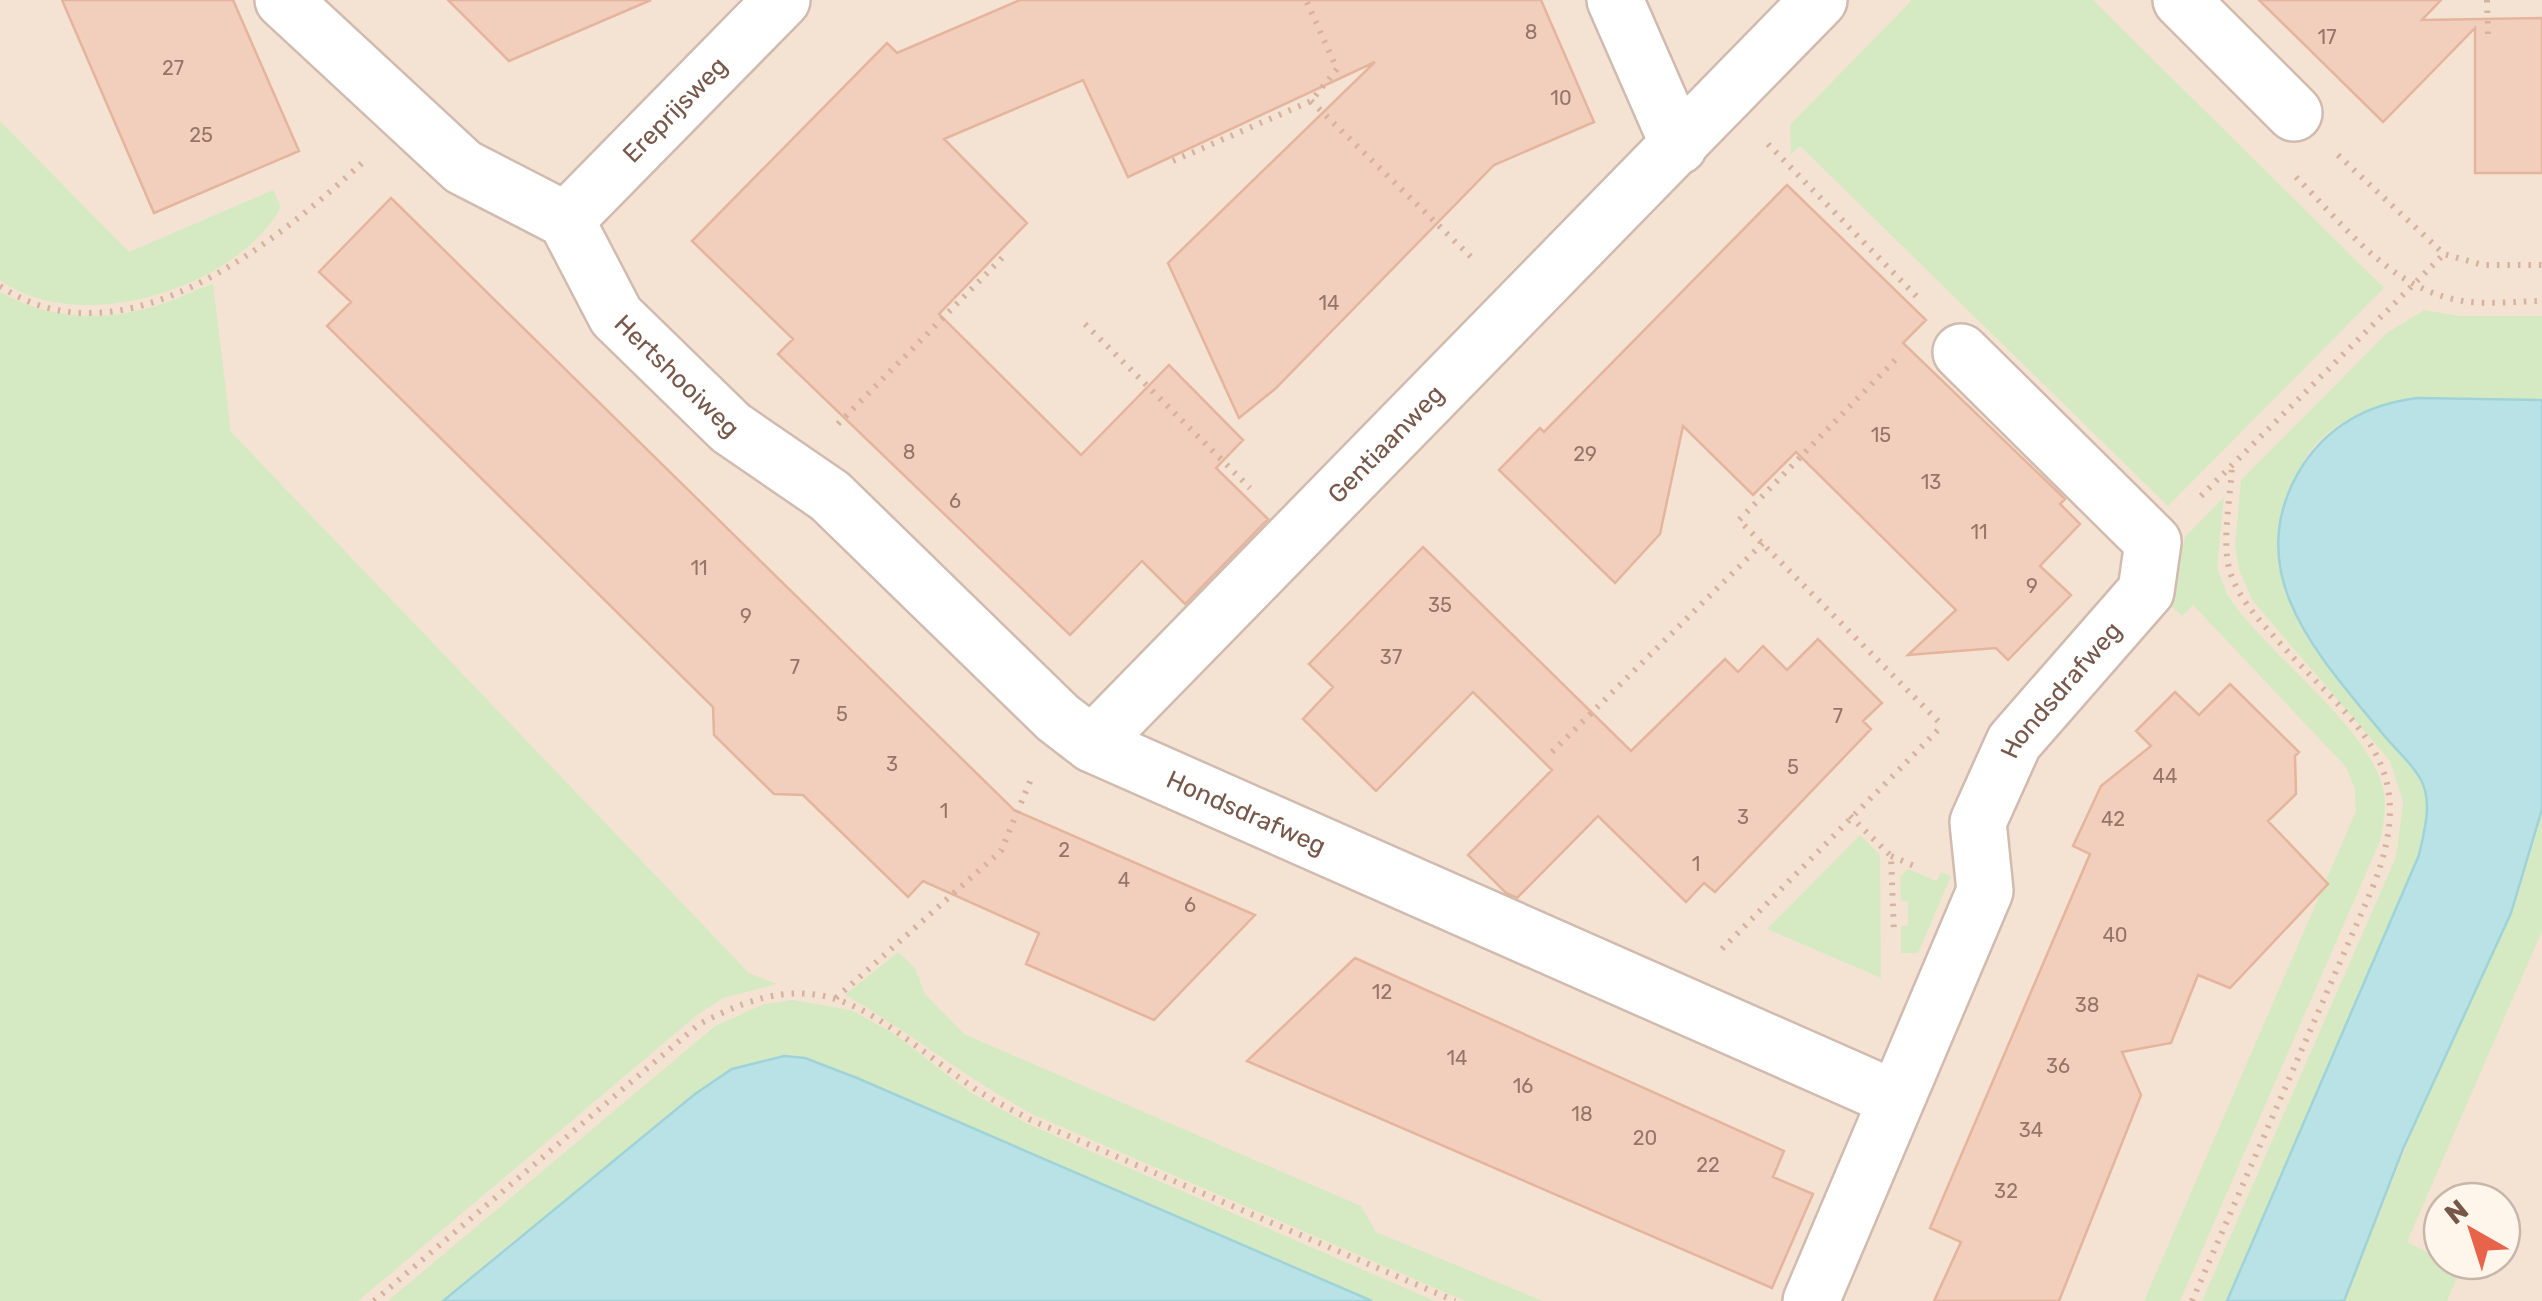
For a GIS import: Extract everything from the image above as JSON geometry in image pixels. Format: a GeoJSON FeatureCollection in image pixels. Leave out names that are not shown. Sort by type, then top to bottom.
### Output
{"type":"FeatureCollection","features":[{"type":"Feature","properties":{"kind":"street"},"geometry":{"type":"LineString","coordinates":[[284,0],[463,167],[566,220]]}},
{"type":"Feature","properties":{"kind":"street","name":"Ereprijsweg"},"geometry":{"type":"LineString","coordinates":[[566,220],[782,0]]}},
{"type":"Feature","properties":{"kind":"street"},"geometry":{"type":"LineString","coordinates":[[1615,0],[1679,146]]}},
{"type":"Feature","properties":{"kind":"street","name":"Gentiaanweg"},"geometry":{"type":"LineString","coordinates":[[1075,731],[1297,535],[1819,0]]}},
{"type":"Feature","properties":{"kind":"street"},"geometry":{"type":"LineString","coordinates":[[2181,0],[2294,114]]}},
{"type":"Feature","properties":{"kind":"street","name":"Hertshooiweg"},"geometry":{"type":"LineString","coordinates":[[566,220],[616,316],[731,428],[830,496],[1075,731]]}},
{"type":"Feature","properties":{"kind":"street","name":"Hondsdrafweg"},"geometry":{"type":"LineString","coordinates":[[1811,1301],[1985,891],[1978,822],[2014,742],[2146,590],[2153,542],[1961,352]]}},
{"type":"Feature","properties":{"kind":"street","name":"Hondsdrafweg"},"geometry":{"type":"LineString","coordinates":[[1075,731],[1896,1098]]}},
{"type":"Feature","properties":{"kind":"path"},"geometry":{"type":"LineString","coordinates":[[1172,161],[1311,100],[1337,69],[1306,0]]}},
{"type":"Feature","properties":{"kind":"path"},"geometry":{"type":"LineString","coordinates":[[2487,0],[2488,37]]}},
{"type":"Feature","properties":{"kind":"path"},"geometry":{"type":"LineString","coordinates":[[1724,99],[1937,316],[1961,352]]}},
{"type":"Feature","properties":{"kind":"path"},"geometry":{"type":"LineString","coordinates":[[1311,100],[1522,306]]}},
{"type":"Feature","properties":{"kind":"path"},"geometry":{"type":"LineString","coordinates":[[2294,114],[2444,254],[2483,265],[2542,265]]}},
{"type":"Feature","properties":{"kind":"path"},"geometry":{"type":"LineString","coordinates":[[0,286],[31,304],[80,312],[167,298],[253,253],[293,226],[411,118]]}},
{"type":"Feature","properties":{"kind":"path"},"geometry":{"type":"LineString","coordinates":[[2192,1301],[2388,850],[2394,805],[2389,779],[2364,736],[2260,621],[2235,584],[2228,549],[2232,464],[2444,254]]}},
{"type":"Feature","properties":{"kind":"path"},"geometry":{"type":"LineString","coordinates":[[792,471],[1005,255]]}},
{"type":"Feature","properties":{"kind":"path"},"geometry":{"type":"LineString","coordinates":[[2410,284],[2463,301],[2542,301]]}},
{"type":"Feature","properties":{"kind":"path"},"geometry":{"type":"LineString","coordinates":[[1085,324],[1297,535]]}},
{"type":"Feature","properties":{"kind":"path"},"geometry":{"type":"LineString","coordinates":[[1898,357],[1739,520],[1999,777]]}},
{"type":"Feature","properties":{"kind":"path"},"geometry":{"type":"LineString","coordinates":[[1552,752],[1763,543]]}},
{"type":"Feature","properties":{"kind":"path"},"geometry":{"type":"LineString","coordinates":[[1673,1000],[1940,722]]}},
{"type":"Feature","properties":{"kind":"path"},"geometry":{"type":"LineString","coordinates":[[836,998],[1001,851],[1075,731]]}},
{"type":"Feature","properties":{"kind":"path"},"geometry":{"type":"LineString","coordinates":[[1850,816],[1891,856],[1896,968],[1944,990]]}},
{"type":"Feature","properties":{"kind":"path"},"geometry":{"type":"LineString","coordinates":[[374,1301],[698,1025],[762,996],[789,993],[836,998],[888,1022],[973,1088],[1031,1120],[1455,1301]]}},
{"type":"Feature","properties":{"kind":"shaded area"},"geometry":{"type":"Polygon","coordinates":[[[0,0],[2542,0],[2542,1301],[0,1301],[0,0]]]}},
{"type":"Feature","properties":{"kind":"green space"},"geometry":{"type":"Polygon","coordinates":[[[1912,0],[2093,0],[2384,288],[2168,506],[1800,146],[1791,154],[1790,125],[1912,0]]]}},
{"type":"Feature","properties":{"kind":"green space"},"geometry":{"type":"Polygon","coordinates":[[[0,121],[129,252],[273,190],[281,207],[259,236],[229,261],[192,282],[152,296],[111,304],[70,304],[33,297],[0,280],[0,121]]]}},
{"type":"Feature","properties":{"kind":"green space"},"geometry":{"type":"Polygon","coordinates":[[[213,284],[231,432],[749,973],[777,984],[723,998],[697,1015],[358,1301],[0,1301],[0,292],[61,314],[104,316],[147,309],[213,284]]]}},
{"type":"Feature","properties":{"kind":"green space"},"geometry":{"type":"Polygon","coordinates":[[[2424,310],[2460,316],[2542,316],[2542,400],[2436,399],[2366,412],[2336,427],[2311,451],[2293,484],[2283,524],[2281,559],[2286,591],[2297,620],[2334,675],[2417,774],[2425,789],[2426,818],[2419,855],[2227,1301],[2202,1301],[2396,857],[2403,802],[2390,761],[2253,601],[2239,570],[2235,546],[2241,480],[2387,333],[2424,310]]]}},
{"type":"Feature","properties":{"kind":"green space"},"geometry":{"type":"Polygon","coordinates":[[[2224,497],[2217,568],[2228,596],[2358,740],[2374,764],[2383,788],[2384,814],[2380,841],[2180,1301],[2144,1301],[2356,811],[2355,789],[2346,767],[2193,605],[2182,616],[2171,606],[2185,537],[2224,497]]]}},
{"type":"Feature","properties":{"kind":"green space"},"geometry":{"type":"Polygon","coordinates":[[[2542,809],[2542,931],[2433,1181],[2422,1181],[2422,1207],[2407,1242],[2422,1250],[2422,1281],[2456,1281],[2447,1301],[2344,1301],[2542,809]]]}},
{"type":"Feature","properties":{"kind":"green space"},"geometry":{"type":"Polygon","coordinates":[[[1860,835],[1880,855],[1881,978],[1767,929],[1860,835]]]}},
{"type":"Feature","properties":{"kind":"green space"},"geometry":{"type":"Polygon","coordinates":[[[1908,869],[1937,881],[1941,872],[1951,876],[1918,953],[1901,953],[1901,926],[1908,926],[1908,902],[1901,901],[1900,877],[1908,869]]]}},
{"type":"Feature","properties":{"kind":"green space"},"geometry":{"type":"Polygon","coordinates":[[[898,952],[915,968],[925,994],[964,1034],[1361,1206],[1376,1232],[1543,1301],[1465,1301],[1034,1115],[845,995],[898,952]]]}},
{"type":"Feature","properties":{"kind":"green space"},"geometry":{"type":"Polygon","coordinates":[[[793,1000],[851,1010],[893,1033],[970,1092],[1028,1124],[1435,1301],[1372,1301],[806,1058],[515,1239],[443,1301],[388,1301],[715,1026],[764,1004],[793,1000]]]}},
{"type":"Feature","properties":{"kind":"water"},"geometry":{"type":"Polygon","coordinates":[[[2417,398],[2542,400],[2542,809],[2511,913],[2403,1149],[2344,1301],[2227,1301],[2419,855],[2426,818],[2425,789],[2418,774],[2333,673],[2293,609],[2282,575],[2278,540],[2285,503],[2303,465],[2339,427],[2383,405],[2417,398]]]}},
{"type":"Feature","properties":{"kind":"water"},"geometry":{"type":"Polygon","coordinates":[[[784,1056],[805,1058],[857,1078],[1372,1301],[443,1301],[695,1094],[732,1069],[784,1056]]]}},
{"type":"Feature","properties":{"kind":"building"},"geometry":{"type":"Polygon","coordinates":[[[62,0],[233,0],[299,151],[154,213],[62,0]]]}},
{"type":"Feature","properties":{"kind":"building"},"geometry":{"type":"Polygon","coordinates":[[[448,0],[651,0],[509,61],[448,0]]]}},
{"type":"Feature","properties":{"kind":"building"},"geometry":{"type":"Polygon","coordinates":[[[1020,0],[1541,0],[1594,122],[1494,165],[1275,389],[1239,418],[1168,263],[1375,62],[1128,177],[1083,80],[944,139],[1027,223],[939,314],[1081,455],[1169,365],[1243,440],[1216,468],[1268,519],[1185,604],[1142,561],[1070,635],[778,354],[793,339],[692,241],[887,43],[897,53],[1020,0]]]}},
{"type":"Feature","properties":{"kind":"building"},"geometry":{"type":"Polygon","coordinates":[[[2259,0],[2441,0],[2422,20],[2542,18],[2542,173],[2475,173],[2475,28],[2383,122],[2259,0]]]}},
{"type":"Feature","properties":{"kind":"building"},"geometry":{"type":"Polygon","coordinates":[[[1787,185],[1926,320],[1903,343],[2065,499],[2060,504],[2080,524],[2040,566],[2071,595],[2008,660],[1996,648],[1908,655],[1956,610],[1796,452],[1753,495],[1683,426],[1660,534],[1615,583],[1499,470],[1540,428],[1544,432],[1787,185]]]}},
{"type":"Feature","properties":{"kind":"building"},"geometry":{"type":"Polygon","coordinates":[[[391,198],[1014,810],[1255,915],[1154,1020],[1026,964],[1039,933],[923,881],[908,897],[803,795],[774,794],[714,735],[713,707],[327,326],[351,302],[319,272],[391,198]]]}},
{"type":"Feature","properties":{"kind":"building"},"geometry":{"type":"Polygon","coordinates":[[[1423,547],[1631,751],[1725,659],[1738,672],[1763,646],[1787,670],[1818,639],[1882,703],[1863,721],[1871,729],[1715,892],[1704,883],[1686,902],[1598,816],[1517,898],[1506,893],[1468,855],[1552,770],[1473,692],[1376,791],[1303,719],[1333,687],[1309,664],[1423,547]]]}},
{"type":"Feature","properties":{"kind":"building"},"geometry":{"type":"Polygon","coordinates":[[[2230,684],[2299,752],[2295,756],[2296,794],[2268,821],[2328,884],[2230,988],[2198,975],[2171,1043],[2122,1052],[2141,1095],[2059,1301],[1934,1301],[1961,1242],[1930,1228],[2090,854],[2073,846],[2101,786],[2151,746],[2136,731],[2175,692],[2199,715],[2230,684]]]}},
{"type":"Feature","properties":{"kind":"building"},"geometry":{"type":"Polygon","coordinates":[[[1355,958],[1784,1151],[1773,1177],[1813,1194],[1772,1288],[1247,1061],[1355,958]]]}}]}
